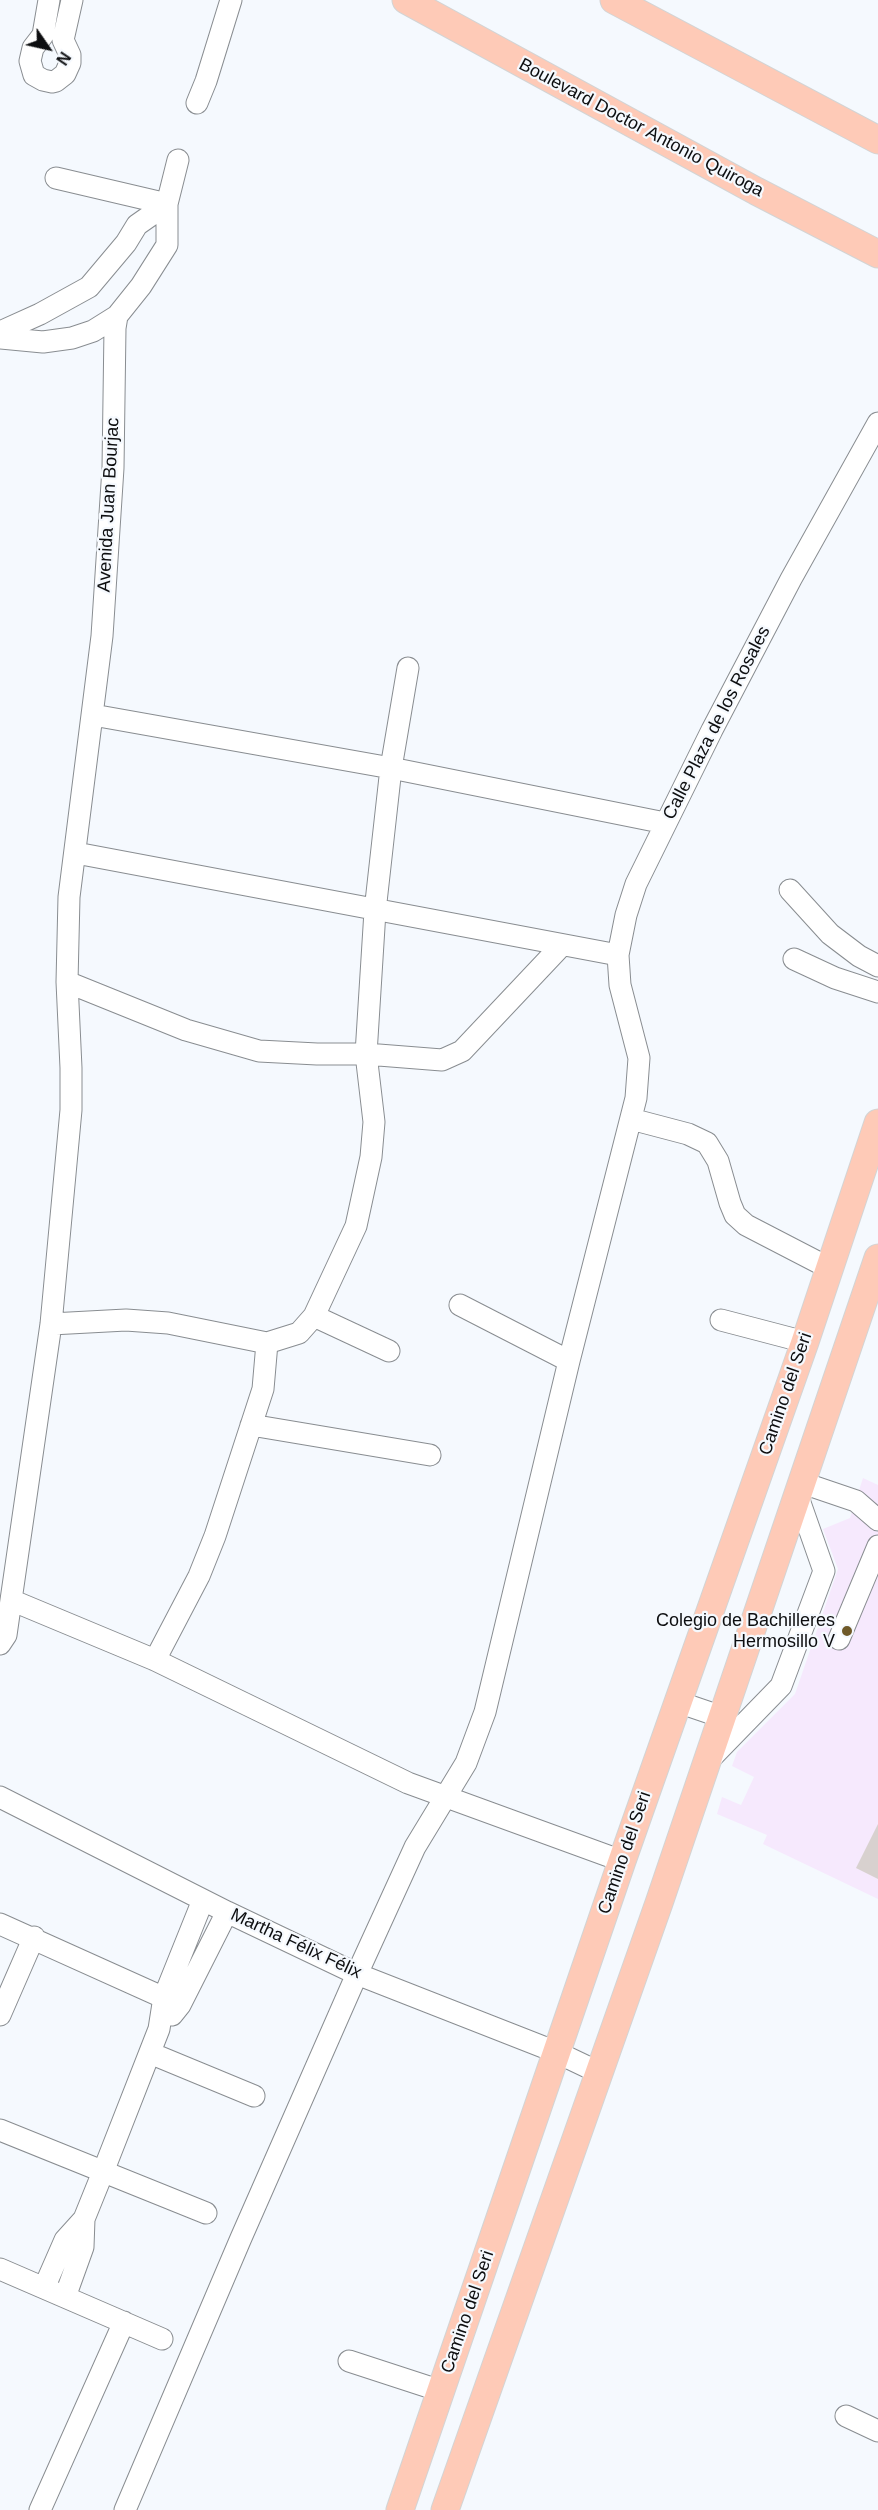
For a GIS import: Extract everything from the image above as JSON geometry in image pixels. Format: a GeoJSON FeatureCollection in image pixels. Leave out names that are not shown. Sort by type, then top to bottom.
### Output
{"type":"FeatureCollection","features":[{"type":"Feature","properties":{"kind":"main road","name":"Boulevard Doctor Antonio Quiroga"},"geometry":{"type":"LineString","coordinates":[[406,0],[756,191],[878,254]]}},
{"type":"Feature","properties":{"kind":"main road"},"geometry":{"type":"LineString","coordinates":[[614,0],[878,140]]}},
{"type":"Feature","properties":{"kind":"main road","name":"Camino del Seri"},"geometry":{"type":"LineString","coordinates":[[400,2510],[622,1861],[805,1342],[878,1123]]}},
{"type":"Feature","properties":{"kind":"main road"},"geometry":{"type":"LineString","coordinates":[[445,2510],[708,1761],[878,1258]]}},
{"type":"Feature","properties":{"kind":"street"},"geometry":{"type":"LineString","coordinates":[[49,0],[53,38],[72,0]]}},
{"type":"Feature","properties":{"kind":"street"},"geometry":{"type":"LineString","coordinates":[[196,103],[206,81],[231,0]]}},
{"type":"Feature","properties":{"kind":"street"},"geometry":{"type":"LineString","coordinates":[[0,338],[43,342],[72,338],[93,331],[117,316],[141,286],[167,245],[167,204],[178,160]]}},
{"type":"Feature","properties":{"kind":"street"},"geometry":{"type":"LineString","coordinates":[[57,178],[167,204]]}},
{"type":"Feature","properties":{"kind":"street"},"geometry":{"type":"LineString","coordinates":[[0,332],[40,314],[88,287],[126,243],[137,225],[167,204]]}},
{"type":"Feature","properties":{"kind":"street","name":"Avenida Juan Bourjac"},"geometry":{"type":"LineString","coordinates":[[0,1644],[6,1635],[51,1324],[70,1110],[71,1068],[67,982],[69,897],[102,636],[117,316]]}},
{"type":"Feature","properties":{"kind":"street","name":"Calle Plaza de los Rosales"},"geometry":{"type":"LineString","coordinates":[[125,2510],[357,1974],[415,1847],[466,1763],[485,1712],[569,1361],[631,1119],[639,1077],[639,1058],[620,985],[618,955],[626,915],[636,884],[786,589],[878,423]]}},
{"type":"Feature","properties":{"kind":"street"},"geometry":{"type":"LineString","coordinates":[[51,1324],[126,1320],[168,1323],[267,1343],[299,1332],[314,1316],[351,1241],[360,1214],[372,1157],[374,1122],[366,1054],[375,911],[391,768],[408,668]]}},
{"type":"Feature","properties":{"kind":"street"},"geometry":{"type":"LineString","coordinates":[[93,715],[391,768],[665,823]]}},
{"type":"Feature","properties":{"kind":"street"},"geometry":{"type":"LineString","coordinates":[[76,853],[618,955]]}},
{"type":"Feature","properties":{"kind":"street"},"geometry":{"type":"LineString","coordinates":[[790,890],[830,934],[859,956],[878,966]]}},
{"type":"Feature","properties":{"kind":"street"},"geometry":{"type":"LineString","coordinates":[[67,982],[186,1030],[259,1051],[366,1054],[442,1060],[462,1052],[562,945]]}},
{"type":"Feature","properties":{"kind":"street"},"geometry":{"type":"LineString","coordinates":[[794,960],[835,978],[878,992]]}},
{"type":"Feature","properties":{"kind":"street"},"geometry":{"type":"LineString","coordinates":[[631,1119],[688,1134],[707,1143],[718,1161],[735,1215],[746,1225],[829,1268]]}},
{"type":"Feature","properties":{"kind":"street"},"geometry":{"type":"LineString","coordinates":[[460,1305],[569,1361]]}},
{"type":"Feature","properties":{"kind":"street"},"geometry":{"type":"LineString","coordinates":[[314,1316],[389,1351]]}},
{"type":"Feature","properties":{"kind":"street"},"geometry":{"type":"LineString","coordinates":[[721,1320],[805,1342]]}},
{"type":"Feature","properties":{"kind":"street"},"geometry":{"type":"LineString","coordinates":[[155,1660],[199,1576],[215,1536],[265,1378],[267,1343]]}},
{"type":"Feature","properties":{"kind":"street"},"geometry":{"type":"LineString","coordinates":[[251,1425],[430,1455]]}},
{"type":"Feature","properties":{"kind":"street"},"geometry":{"type":"LineString","coordinates":[[708,1761],[781,1686],[824,1571],[800,1490],[856,1501],[878,1520]]}},
{"type":"Feature","properties":{"kind":"street"},"geometry":{"type":"LineString","coordinates":[[838,1639],[878,1546]]}},
{"type":"Feature","properties":{"kind":"street"},"geometry":{"type":"LineString","coordinates":[[11,1600],[155,1660],[377,1769],[622,1861]]}},
{"type":"Feature","properties":{"kind":"street"},"geometry":{"type":"LineString","coordinates":[[678,1702],[722,1717]]}},
{"type":"Feature","properties":{"kind":"street","name":"Martha Félix Félix"},"geometry":{"type":"LineString","coordinates":[[0,1797],[227,1912],[357,1974],[556,2052],[600,2073]]}},
{"type":"Feature","properties":{"kind":"street"},"geometry":{"type":"LineString","coordinates":[[172,2001],[203,1900]]}},
{"type":"Feature","properties":{"kind":"street"},"geometry":{"type":"LineString","coordinates":[[65,2297],[83,2247],[84,2219],[159,2029],[172,2001],[227,1912]]}},
{"type":"Feature","properties":{"kind":"street"},"geometry":{"type":"LineString","coordinates":[[0,1924],[34,1937],[172,2001]]}},
{"type":"Feature","properties":{"kind":"street"},"geometry":{"type":"LineString","coordinates":[[0,2015],[34,1937]]}},
{"type":"Feature","properties":{"kind":"street"},"geometry":{"type":"LineString","coordinates":[[150,2053],[254,2096]]}},
{"type":"Feature","properties":{"kind":"street"},"geometry":{"type":"LineString","coordinates":[[0,2130],[206,2213]]}},
{"type":"Feature","properties":{"kind":"street"},"geometry":{"type":"LineString","coordinates":[[44,2288],[65,2240],[84,2219]]}},
{"type":"Feature","properties":{"kind":"street"},"geometry":{"type":"LineString","coordinates":[[0,2269],[162,2339]]}},
{"type":"Feature","properties":{"kind":"street"},"geometry":{"type":"LineString","coordinates":[[40,2510],[124,2322]]}},
{"type":"Feature","properties":{"kind":"street"},"geometry":{"type":"LineString","coordinates":[[349,2361],[441,2391]]}},
{"type":"Feature","properties":{"kind":"street"},"geometry":{"type":"LineString","coordinates":[[846,2416],[878,2431]]}},
{"type":"Feature","properties":{"kind":"shaded area","name":"Colegio de Bachilleres Hermosillo V"},"geometry":{"type":"Polygon","coordinates":[[[863,1478],[878,1485],[878,1899],[763,1844],[767,1835],[717,1814],[722,1797],[741,1805],[754,1777],[732,1766],[737,1752],[795,1694],[838,1569],[823,1529],[850,1518],[863,1478]]]}},
{"type":"Feature","properties":{"kind":"building"},"geometry":{"type":"Polygon","coordinates":[[[878,1824],[878,1879],[856,1868],[878,1824]]]}},
{"type":"Feature","properties":{"kind":"place","name":"Colegio de Bachilleres Hermosillo V"},"geometry":{"type":"Point","coordinates":[847,1631]}}]}
